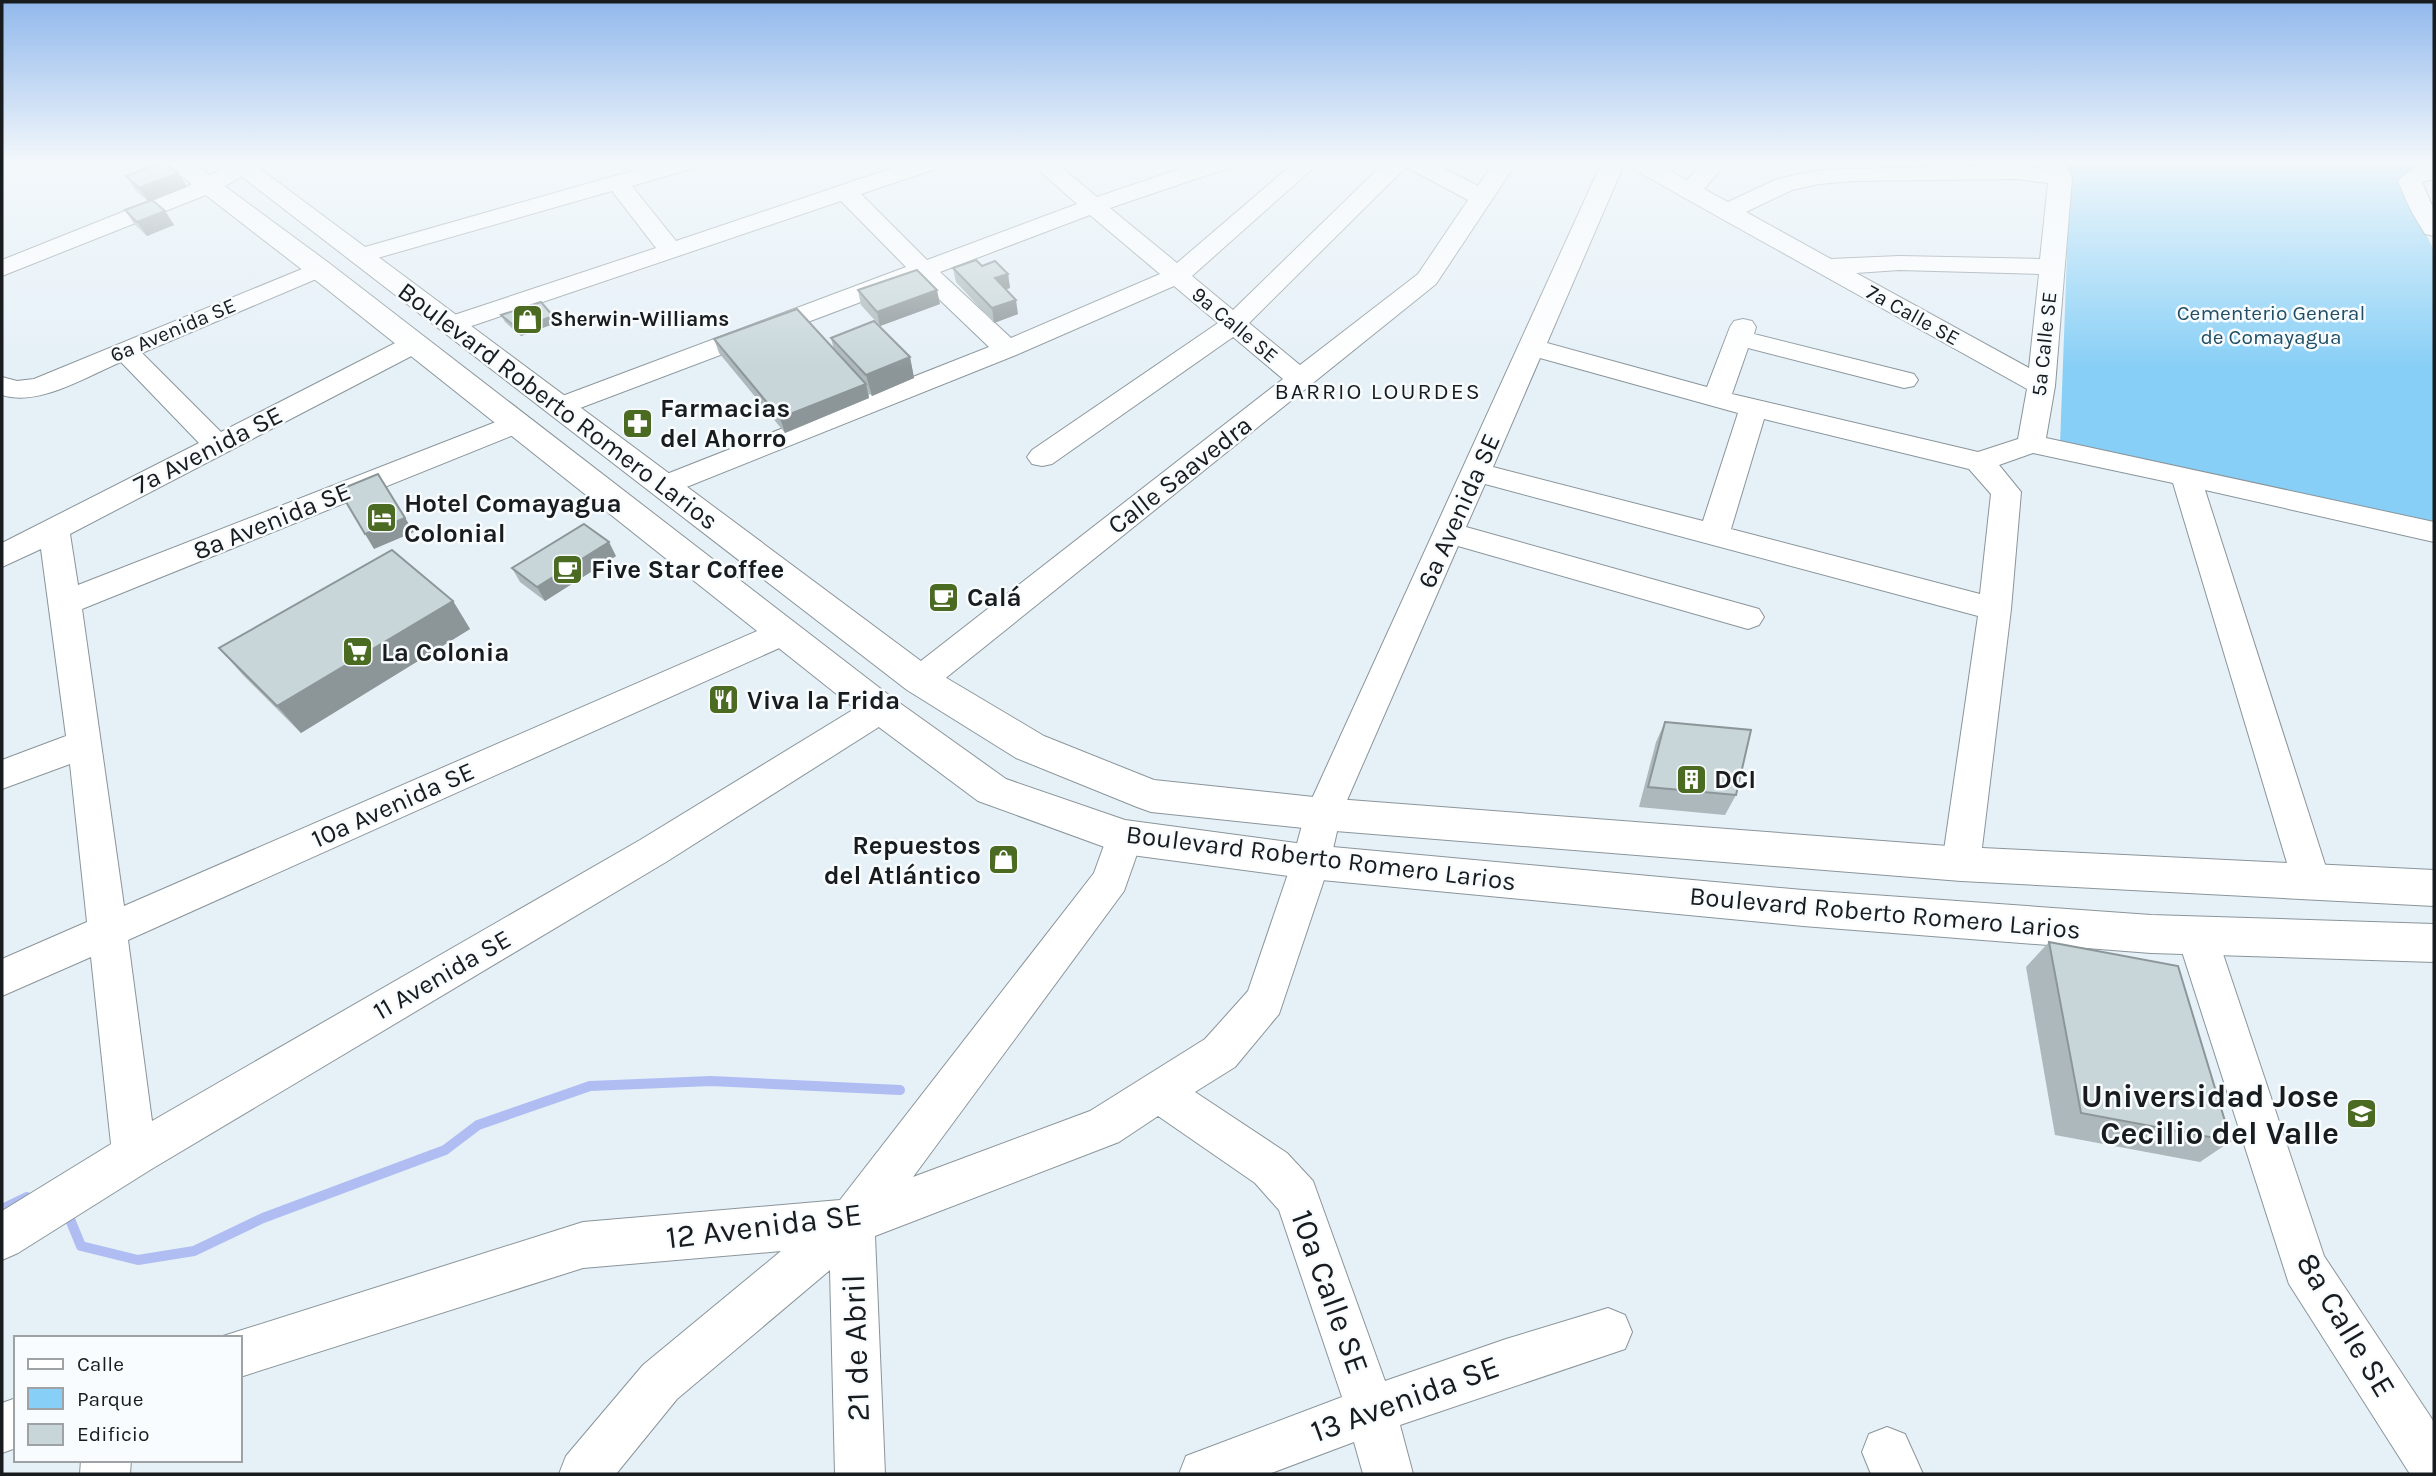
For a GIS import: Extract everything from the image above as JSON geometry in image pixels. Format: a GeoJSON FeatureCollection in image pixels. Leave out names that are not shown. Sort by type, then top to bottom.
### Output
{"type":"FeatureCollection","features":[{"type":"Feature","properties":{"kind":"main road","name":"Boulevard Roberto Romero Larios"},"geometry":{"type":"LineString","coordinates":[[286,231],[318,269],[881,709],[992,790],[1124,837],[1311,862],[1803,908],[2197,936],[2434,943]]}},
{"type":"Feature","properties":{"kind":"main road","name":"Boulevard Roberto Romero Larios"},"geometry":{"type":"LineString","coordinates":[[324,231],[920,680],[1030,747],[1151,796],[1323,814],[1961,864],[2434,888]]}},
{"type":"Feature","properties":{"kind":"street"},"geometry":{"type":"LineString","coordinates":[[2,269],[90,231]]}},
{"type":"Feature","properties":{"kind":"street"},"geometry":{"type":"LineString","coordinates":[[360,256],[449,231]]}},
{"type":"Feature","properties":{"kind":"street"},"geometry":{"type":"LineString","coordinates":[[655,231],[671,251]]}},
{"type":"Feature","properties":{"kind":"street"},"geometry":{"type":"LineString","coordinates":[[451,325],[730,231]]}},
{"type":"Feature","properties":{"kind":"street"},"geometry":{"type":"LineString","coordinates":[[884,231],[1007,349]]}},
{"type":"Feature","properties":{"kind":"street"},"geometry":{"type":"LineString","coordinates":[[559,407],[1027,231]]}},
{"type":"Feature","properties":{"kind":"street","name":"9a Calle SE"},"geometry":{"type":"LineString","coordinates":[[1123,231],[1301,380]]}},
{"type":"Feature","properties":{"kind":"street"},"geometry":{"type":"LineString","coordinates":[[664,486],[1007,349],[1177,276],[1229,231]]}},
{"type":"Feature","properties":{"kind":"street"},"geometry":{"type":"LineString","coordinates":[[1042,457],[1234,324],[1328,231]]}},
{"type":"Feature","properties":{"kind":"street","name":"Calle Saavedra"},"geometry":{"type":"LineString","coordinates":[[920,680],[1427,279],[1460,231]]}},
{"type":"Feature","properties":{"kind":"street","name":"6a Avenida SE"},"geometry":{"type":"LineString","coordinates":[[1311,862],[1323,814],[1583,231]]}},
{"type":"Feature","properties":{"kind":"street","name":"7a Calle SE"},"geometry":{"type":"LineString","coordinates":[[1761,231],[2041,386]]}},
{"type":"Feature","properties":{"kind":"street","name":"5a Calle SE"},"geometry":{"type":"LineString","coordinates":[[2031,444],[2041,386],[2053,231]]}},
{"type":"Feature","properties":{"kind":"street"},"geometry":{"type":"LineString","coordinates":[[1826,267],[1899,263],[2052,267]]}},
{"type":"Feature","properties":{"kind":"street","name":"6a Avenida SE"},"geometry":{"type":"LineString","coordinates":[[14,387],[40,386],[318,269]]}},
{"type":"Feature","properties":{"kind":"street"},"geometry":{"type":"LineString","coordinates":[[1717,398],[1741,332],[1904,380]]}},
{"type":"Feature","properties":{"kind":"street","name":"7a Avenida SE"},"geometry":{"type":"LineString","coordinates":[[2,556],[414,344]]}},
{"type":"Feature","properties":{"kind":"street"},"geometry":{"type":"LineString","coordinates":[[1531,347],[1753,408],[1979,462],[2031,444],[2434,532]]}},
{"type":"Feature","properties":{"kind":"street"},"geometry":{"type":"LineString","coordinates":[[125,351],[217,445]]}},
{"type":"Feature","properties":{"kind":"street"},"geometry":{"type":"LineString","coordinates":[[1714,535],[1753,408]]}},
{"type":"Feature","properties":{"kind":"street","name":"8a Avenida SE"},"geometry":{"type":"LineString","coordinates":[[67,602],[516,424]]}},
{"type":"Feature","properties":{"kind":"street"},"geometry":{"type":"LineString","coordinates":[[1961,864],[1995,609],[2006,492],[1979,462]]}},
{"type":"Feature","properties":{"kind":"street"},"geometry":{"type":"LineString","coordinates":[[1476,472],[1995,609]]}},
{"type":"Feature","properties":{"kind":"street"},"geometry":{"type":"LineString","coordinates":[[2186,476],[2312,883]]}},
{"type":"Feature","properties":{"kind":"street"},"geometry":{"type":"LineString","coordinates":[[54,529],[67,602],[134,1155]]}},
{"type":"Feature","properties":{"kind":"street"},"geometry":{"type":"LineString","coordinates":[[1449,533],[1748,617]]}},
{"type":"Feature","properties":{"kind":"street","name":"10a Avenida SE"},"geometry":{"type":"LineString","coordinates":[[2,978],[783,633]]}},
{"type":"Feature","properties":{"kind":"street","name":"11 Avenida SE"},"geometry":{"type":"LineString","coordinates":[[6,1234],[134,1155],[653,851],[881,709]]}},
{"type":"Feature","properties":{"kind":"street"},"geometry":{"type":"LineString","coordinates":[[2,775],[85,743]]}},
{"type":"Feature","properties":{"kind":"street"},"geometry":{"type":"LineString","coordinates":[[584,1474],[660,1382],[852,1223],[1111,880],[1124,837]]}},
{"type":"Feature","properties":{"kind":"street","name":"12 Avenida SE"},"geometry":{"type":"LineString","coordinates":[[242,1352],[583,1245],[852,1223],[1104,1127],[1220,1053],[1265,1001],[1311,862]]}},
{"type":"Feature","properties":{"kind":"street","name":"8a Calle SE"},"geometry":{"type":"LineString","coordinates":[[2197,936],[2305,1268],[2434,1466]]}},
{"type":"Feature","properties":{"kind":"street","name":"10a Calle SE"},"geometry":{"type":"LineString","coordinates":[[1157,1091],[1271,1168],[1297,1197],[1371,1410],[1388,1474]]}},
{"type":"Feature","properties":{"kind":"street","name":"21 de Abril"},"geometry":{"type":"LineString","coordinates":[[852,1223],[860,1474]]}},
{"type":"Feature","properties":{"kind":"street","name":"13 Avenida SE"},"geometry":{"type":"LineString","coordinates":[[1204,1474],[1371,1410],[1524,1356],[1608,1332]]}},
{"type":"Feature","properties":{"kind":"green space","name":"Cementerio General de Comayagua"},"geometry":{"type":"Polygon","coordinates":[[[2068,231],[2424,231],[2434,250],[2434,527],[2060,445],[2068,231]]]}},
{"type":"Feature","properties":{"kind":"building"},"geometry":{"type":"Polygon","coordinates":[[[976,260],[982,266],[995,261],[1008,274],[995,278],[1016,300],[992,308],[953,268],[976,260]]]}},
{"type":"Feature","properties":{"kind":"building"},"geometry":{"type":"Polygon","coordinates":[[[917,270],[937,290],[877,312],[858,290],[917,270]]]}},
{"type":"Feature","properties":{"kind":"building"},"geometry":{"type":"Polygon","coordinates":[[[541,302],[553,316],[518,329],[501,315],[541,302]]]}},
{"type":"Feature","properties":{"kind":"building"},"geometry":{"type":"Polygon","coordinates":[[[797,309],[866,384],[780,418],[714,339],[797,309]]]}},
{"type":"Feature","properties":{"kind":"building"},"geometry":{"type":"Polygon","coordinates":[[[874,321],[910,357],[866,375],[831,338],[874,321]]]}},
{"type":"Feature","properties":{"kind":"building","name":"Hotel Comayagua Colonial"},"geometry":{"type":"Polygon","coordinates":[[[378,474],[405,518],[365,534],[339,490],[378,474]]]}},
{"type":"Feature","properties":{"kind":"building"},"geometry":{"type":"Polygon","coordinates":[[[584,524],[609,542],[537,587],[512,568],[584,524]]]}},
{"type":"Feature","properties":{"kind":"building"},"geometry":{"type":"Polygon","coordinates":[[[392,550],[453,601],[277,706],[219,648],[392,550]]]}},
{"type":"Feature","properties":{"kind":"building","name":"DCI"},"geometry":{"type":"Polygon","coordinates":[[[1665,722],[1751,730],[1736,795],[1648,787],[1665,722]]]}},
{"type":"Feature","properties":{"kind":"building"},"geometry":{"type":"Polygon","coordinates":[[[2049,942],[2178,966],[2231,1141],[2081,1113],[2049,942]]]}},
{"type":"Feature","properties":{"kind":"waterway"},"geometry":{"type":"LineString","coordinates":[[67,1212],[81,1246],[138,1260],[194,1251],[263,1218],[445,1150],[478,1125],[590,1086],[711,1081],[900,1090]]}},
{"type":"Feature","properties":{"kind":"waterway"},"geometry":{"type":"LineString","coordinates":[[2,1209],[27,1197]]}},
{"type":"Feature","properties":{"kind":"place","name":"Sherwin-Williams"},"geometry":{"type":"Point","coordinates":[527,319]}},
{"type":"Feature","properties":{"kind":"place","name":"Farmacias del Ahorro"},"geometry":{"type":"Point","coordinates":[637,423]}},
{"type":"Feature","properties":{"kind":"place","name":"Hotel Comayagua Colonial"},"geometry":{"type":"Point","coordinates":[381,518]}},
{"type":"Feature","properties":{"kind":"place","name":"Five Star Coffee"},"geometry":{"type":"Point","coordinates":[568,569]}},
{"type":"Feature","properties":{"kind":"place","name":"Calá"},"geometry":{"type":"Point","coordinates":[944,597]}},
{"type":"Feature","properties":{"kind":"place","name":"La Colonia"},"geometry":{"type":"Point","coordinates":[358,652]}},
{"type":"Feature","properties":{"kind":"place","name":"Viva la Frida"},"geometry":{"type":"Point","coordinates":[724,700]}},
{"type":"Feature","properties":{"kind":"place","name":"DCI"},"geometry":{"type":"Point","coordinates":[1691,779]}},
{"type":"Feature","properties":{"kind":"place","name":"Repuestos del Atlántico"},"geometry":{"type":"Point","coordinates":[1004,860]}},
{"type":"Feature","properties":{"kind":"place","name":"Universidad Jose Cecilio del Valle"},"geometry":{"type":"Point","coordinates":[2362,1114]}},
{"type":"Feature","properties":{"kind":"district","name":"BARRIO LOURDES"},"geometry":{"type":"Point","coordinates":[1378,391]}}]}
